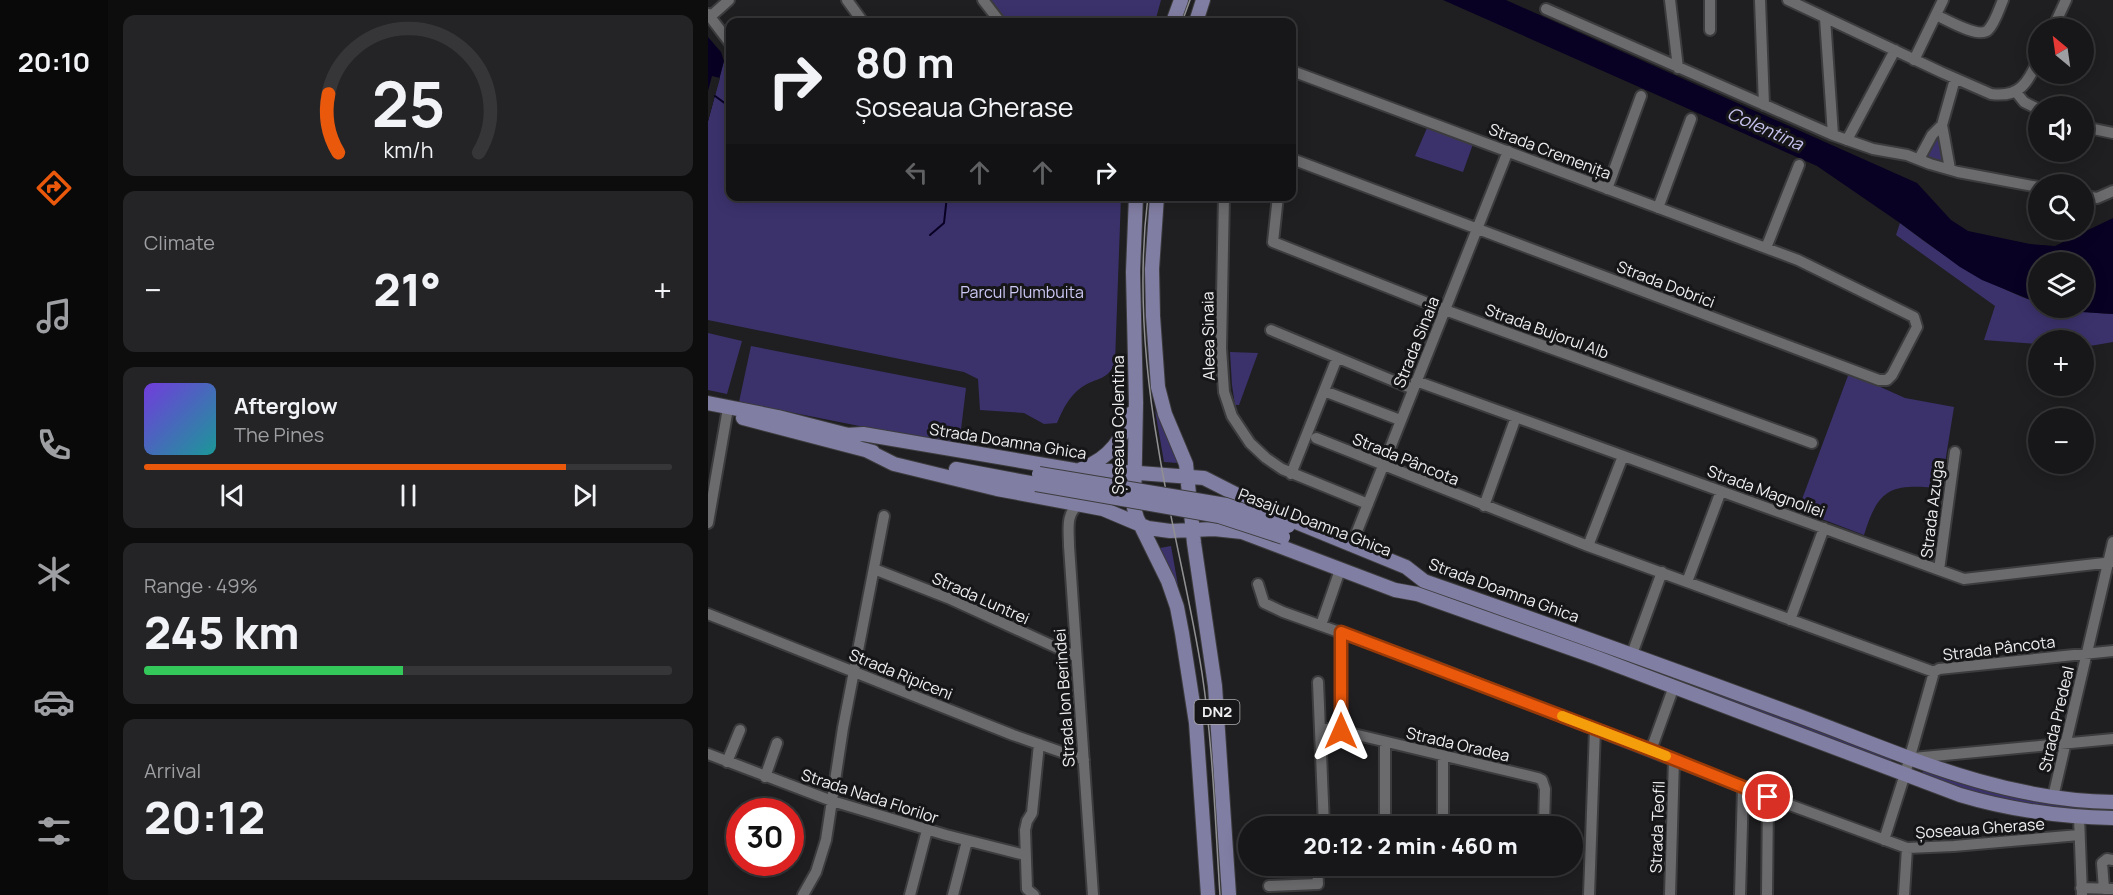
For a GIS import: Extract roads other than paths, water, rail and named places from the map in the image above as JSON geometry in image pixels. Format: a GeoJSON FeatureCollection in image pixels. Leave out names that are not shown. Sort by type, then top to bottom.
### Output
{"type":"FeatureCollection","features":[{"type":"Feature","properties":{"kind":"main road"},"geometry":{"type":"LineString","coordinates":[[1174,18],[1180,0]]}},
{"type":"Feature","properties":{"kind":"main road","name":"Șoseaua Colentina"},"geometry":{"type":"LineString","coordinates":[[1136,201],[1133,261],[1136,403],[1134,508],[1171,588],[1184,643],[1196,723],[1208,895]]}},
{"type":"Feature","properties":{"kind":"main road","name":"DN2"},"geometry":{"type":"LineString","coordinates":[[1157,201],[1152,269],[1158,387],[1165,414],[1186,464],[1188,476],[1192,530],[1215,686],[1229,895]]}},
{"type":"Feature","properties":{"kind":"main road","name":"Strada Doamna Ghica"},"geometry":{"type":"LineString","coordinates":[[708,403],[778,417],[909,454]]}},
{"type":"Feature","properties":{"kind":"main road"},"geometry":{"type":"LineString","coordinates":[[1074,470],[1092,464],[1109,454],[1121,438],[1136,403]]}},
{"type":"Feature","properties":{"kind":"main road","name":"Strada Doamna Ghica"},"geometry":{"type":"LineString","coordinates":[[708,410],[726,421],[866,450],[909,454]]}},
{"type":"Feature","properties":{"kind":"main road","name":"Strada Doamna Ghica"},"geometry":{"type":"LineString","coordinates":[[846,435],[863,434],[1074,470],[1134,472],[1210,480],[1255,505],[1406,567],[1421,587],[1673,689],[1984,802],[2030,811],[2079,817],[2113,818]]}},
{"type":"Feature","properties":{"kind":"main road","name":"Strada Doamna Ghica"},"geometry":{"type":"LineString","coordinates":[[866,450],[894,464],[997,489],[1106,510],[1141,526],[1167,531],[1214,529],[1242,532],[1395,590],[1421,587],[1632,654],[1985,784],[2026,794],[2113,802]]}},
{"type":"Feature","properties":{"kind":"main road","name":"Pasajul Doamna Ghica"},"geometry":{"type":"LineString","coordinates":[[909,454],[1219,516],[1285,532],[1421,587]]}},
{"type":"Feature","properties":{"kind":"street"},"geometry":{"type":"LineString","coordinates":[[726,38],[709,16],[729,0]]}},
{"type":"Feature","properties":{"kind":"street"},"geometry":{"type":"LineString","coordinates":[[847,0],[861,18]]}},
{"type":"Feature","properties":{"kind":"street"},"geometry":{"type":"LineString","coordinates":[[983,0],[997,18]]}},
{"type":"Feature","properties":{"kind":"street"},"geometry":{"type":"LineString","coordinates":[[1670,0],[1678,68]]}},
{"type":"Feature","properties":{"kind":"street"},"geometry":{"type":"LineString","coordinates":[[1710,0],[1710,30]]}},
{"type":"Feature","properties":{"kind":"street"},"geometry":{"type":"LineString","coordinates":[[1760,0],[1764,105]]}},
{"type":"Feature","properties":{"kind":"street"},"geometry":{"type":"LineString","coordinates":[[1788,0],[1801,3],[1825,18],[1991,94],[2016,92],[2028,79]]}},
{"type":"Feature","properties":{"kind":"street"},"geometry":{"type":"LineString","coordinates":[[1914,60],[1943,0]]}},
{"type":"Feature","properties":{"kind":"street"},"geometry":{"type":"LineString","coordinates":[[1936,15],[1976,33],[1984,33],[1990,28],[2003,0]]}},
{"type":"Feature","properties":{"kind":"street"},"geometry":{"type":"LineString","coordinates":[[2058,18],[2066,0]]}},
{"type":"Feature","properties":{"kind":"street"},"geometry":{"type":"LineString","coordinates":[[1546,9],[1833,135],[1930,164],[2028,185]]}},
{"type":"Feature","properties":{"kind":"street"},"geometry":{"type":"LineString","coordinates":[[1825,18],[1833,135]]}},
{"type":"Feature","properties":{"kind":"street"},"geometry":{"type":"LineString","coordinates":[[1847,140],[1895,50]]}},
{"type":"Feature","properties":{"kind":"street","name":"Strada Cremenița"},"geometry":{"type":"LineString","coordinates":[[1296,72],[1798,260]]}},
{"type":"Feature","properties":{"kind":"street"},"geometry":{"type":"LineString","coordinates":[[1950,169],[1942,125],[1955,79]]}},
{"type":"Feature","properties":{"kind":"street"},"geometry":{"type":"LineString","coordinates":[[2016,92],[2028,104]]}},
{"type":"Feature","properties":{"kind":"street"},"geometry":{"type":"LineString","coordinates":[[1607,189],[1641,96]]}},
{"type":"Feature","properties":{"kind":"street"},"geometry":{"type":"LineString","coordinates":[[1658,208],[1691,118]]}},
{"type":"Feature","properties":{"kind":"street"},"geometry":{"type":"LineString","coordinates":[[1919,159],[1932,135],[1942,125]]}},
{"type":"Feature","properties":{"kind":"street"},"geometry":{"type":"LineString","coordinates":[[2094,129],[2113,134]]}},
{"type":"Feature","properties":{"kind":"street","name":"Strada Sinaia"},"geometry":{"type":"LineString","coordinates":[[1352,544],[1508,151]]}},
{"type":"Feature","properties":{"kind":"street"},"geometry":{"type":"LineString","coordinates":[[1296,161],[1477,229]]}},
{"type":"Feature","properties":{"kind":"street"},"geometry":{"type":"LineString","coordinates":[[1766,248],[1799,165]]}},
{"type":"Feature","properties":{"kind":"street"},"geometry":{"type":"LineString","coordinates":[[2094,198],[2113,191]]}},
{"type":"Feature","properties":{"kind":"street","name":"Aleea Sinaia"},"geometry":{"type":"LineString","coordinates":[[1224,201],[1221,348],[1224,392],[1232,416],[1247,439],[1266,458],[1291,474],[1368,504]]}},
{"type":"Feature","properties":{"kind":"street","name":"Strada Bujorul Alb"},"geometry":{"type":"LineString","coordinates":[[1277,201],[1273,242],[1445,310],[1812,443]]}},
{"type":"Feature","properties":{"kind":"street","name":"Strada Dobrici"},"geometry":{"type":"LineString","coordinates":[[1477,229],[1844,368],[1879,380],[1887,380],[1916,332],[1918,324],[1914,317],[1798,260]]}},
{"type":"Feature","properties":{"kind":"street","name":"Strada Magnoliei"},"geometry":{"type":"LineString","coordinates":[[1271,330],[1337,358],[1516,417],[1964,579],[2111,563]]}},
{"type":"Feature","properties":{"kind":"street"},"geometry":{"type":"LineString","coordinates":[[1291,474],[1337,358]]}},
{"type":"Feature","properties":{"kind":"street"},"geometry":{"type":"LineString","coordinates":[[1324,391],[1400,420]]}},
{"type":"Feature","properties":{"kind":"street"},"geometry":{"type":"LineString","coordinates":[[1484,506],[1516,417]]}},
{"type":"Feature","properties":{"kind":"street"},"geometry":{"type":"LineString","coordinates":[[708,523],[726,421]]}},
{"type":"Feature","properties":{"kind":"street","name":"Strada Pâncota"},"geometry":{"type":"LineString","coordinates":[[1316,438],[1588,546],[1934,672],[1939,669],[2113,651]]}},
{"type":"Feature","properties":{"kind":"street","name":"Strada Azuga"},"geometry":{"type":"LineString","coordinates":[[1939,570],[1955,452]]}},
{"type":"Feature","properties":{"kind":"street"},"geometry":{"type":"LineString","coordinates":[[1588,546],[1623,456]]}},
{"type":"Feature","properties":{"kind":"street"},"geometry":{"type":"LineString","coordinates":[[1687,582],[1721,491]]}},
{"type":"Feature","properties":{"kind":"street","name":"Strada Ion Berindei"},"geometry":{"type":"LineString","coordinates":[[1080,504],[1073,509],[1069,518],[1075,656],[1093,895]]}},
{"type":"Feature","properties":{"kind":"street"},"geometry":{"type":"LineString","coordinates":[[804,895],[821,859],[884,516]]}},
{"type":"Feature","properties":{"kind":"street"},"geometry":{"type":"LineString","coordinates":[[1790,620],[1824,528]]}},
{"type":"Feature","properties":{"kind":"street","name":"Strada Predeal"},"geometry":{"type":"LineString","coordinates":[[2053,797],[2086,654],[2111,563],[2113,542]]}},
{"type":"Feature","properties":{"kind":"street","name":"Strada Luntrei"},"geometry":{"type":"LineString","coordinates":[[874,569],[948,598],[1075,656]]}},
{"type":"Feature","properties":{"kind":"street"},"geometry":{"type":"LineString","coordinates":[[1321,625],[1340,570]]}},
{"type":"Feature","properties":{"kind":"street"},"geometry":{"type":"LineString","coordinates":[[1632,654],[1662,572]]}},
{"type":"Feature","properties":{"kind":"street","name":"Șoseaua Gherase"},"geometry":{"type":"LineString","coordinates":[[1258,584],[1261,598],[1268,606],[1651,750],[1743,788],[1907,848],[2079,835]]}},
{"type":"Feature","properties":{"kind":"street","name":"Strada Ripiceni"},"geometry":{"type":"LineString","coordinates":[[708,614],[1084,760]]}},
{"type":"Feature","properties":{"kind":"street"},"geometry":{"type":"LineString","coordinates":[[1341,632],[1341,731]]}},
{"type":"Feature","properties":{"kind":"street"},"geometry":{"type":"LineString","coordinates":[[1934,672],[1910,758],[2113,739]]}},
{"type":"Feature","properties":{"kind":"street"},"geometry":{"type":"LineString","coordinates":[[1318,682],[1324,816]]}},
{"type":"Feature","properties":{"kind":"street"},"geometry":{"type":"LineString","coordinates":[[1651,750],[1673,689]]}},
{"type":"Feature","properties":{"kind":"street","name":"Strada Oradea"},"geometry":{"type":"LineString","coordinates":[[1320,728],[1534,776],[1542,780],[1545,789],[1544,816]]}},
{"type":"Feature","properties":{"kind":"street"},"geometry":{"type":"LineString","coordinates":[[727,762],[740,729]]}},
{"type":"Feature","properties":{"kind":"street"},"geometry":{"type":"LineString","coordinates":[[1589,895],[1595,729]]}},
{"type":"Feature","properties":{"kind":"street"},"geometry":{"type":"LineString","coordinates":[[1385,742],[1385,816]]}},
{"type":"Feature","properties":{"kind":"street"},"geometry":{"type":"LineString","coordinates":[[765,777],[777,743]]}},
{"type":"Feature","properties":{"kind":"street"},"geometry":{"type":"LineString","coordinates":[[1034,895],[1027,889],[1025,830],[1032,813],[1039,744]]}},
{"type":"Feature","properties":{"kind":"street","name":"Strada Nada Florilor"},"geometry":{"type":"LineString","coordinates":[[708,754],[832,801],[927,830],[1025,855]]}},
{"type":"Feature","properties":{"kind":"street"},"geometry":{"type":"LineString","coordinates":[[1443,756],[1443,816]]}},
{"type":"Feature","properties":{"kind":"street","name":"Șoseaua Gherase"},"geometry":{"type":"LineString","coordinates":[[1884,840],[1910,758]]}},
{"type":"Feature","properties":{"kind":"street","name":"Strada Teofil"},"geometry":{"type":"LineString","coordinates":[[1670,895],[1674,759]]}},
{"type":"Feature","properties":{"kind":"street"},"geometry":{"type":"LineString","coordinates":[[1740,895],[1743,788]]}},
{"type":"Feature","properties":{"kind":"street"},"geometry":{"type":"LineString","coordinates":[[1767,895],[1768,797]]}},
{"type":"Feature","properties":{"kind":"street"},"geometry":{"type":"LineString","coordinates":[[2079,817],[2081,892],[2109,889],[2102,863],[2108,859],[2113,860]]}},
{"type":"Feature","properties":{"kind":"street"},"geometry":{"type":"LineString","coordinates":[[910,895],[927,830]]}},
{"type":"Feature","properties":{"kind":"street"},"geometry":{"type":"LineString","coordinates":[[953,895],[967,841]]}},
{"type":"Feature","properties":{"kind":"street"},"geometry":{"type":"LineString","coordinates":[[1904,895],[1907,848]]}},
{"type":"Feature","properties":{"kind":"street"},"geometry":{"type":"LineString","coordinates":[[1269,886],[1318,884],[1318,876]]}},
{"type":"Feature","properties":{"kind":"water","name":"Colentina"},"geometry":{"type":"Polygon","coordinates":[[[1443,0],[1506,0],[1917,183],[1951,220],[1968,231],[2030,244],[2055,246],[2067,240],[2094,240],[2094,227],[2113,218],[2113,314],[2094,313],[2094,252],[2028,252],[2028,299],[1982,280],[1960,267],[1817,166],[1443,0]]]}},
{"type":"Feature","properties":{"kind":"water"},"geometry":{"type":"Polygon","coordinates":[[[708,37],[721,52],[724,61],[708,121],[708,37]]]}},
{"type":"Feature","properties":{"kind":"waterway"},"geometry":{"type":"LineString","coordinates":[[715,96],[726,104]]}},
{"type":"Feature","properties":{"kind":"waterway"},"geometry":{"type":"LineString","coordinates":[[930,235],[944,223],[946,201]]}},
{"type":"Feature","properties":{"kind":"tram line"},"geometry":{"type":"LineString","coordinates":[[1183,18],[1190,0]]}},
{"type":"Feature","properties":{"kind":"tram line"},"geometry":{"type":"LineString","coordinates":[[1148,201],[1143,290],[1149,384],[1163,474],[1192,616],[1206,700],[1220,895]]}},
{"type":"Feature","properties":{"kind":"park label","name":"Parcul Plumbuita"},"geometry":{"type":"Point","coordinates":[1022,292]}}]}
